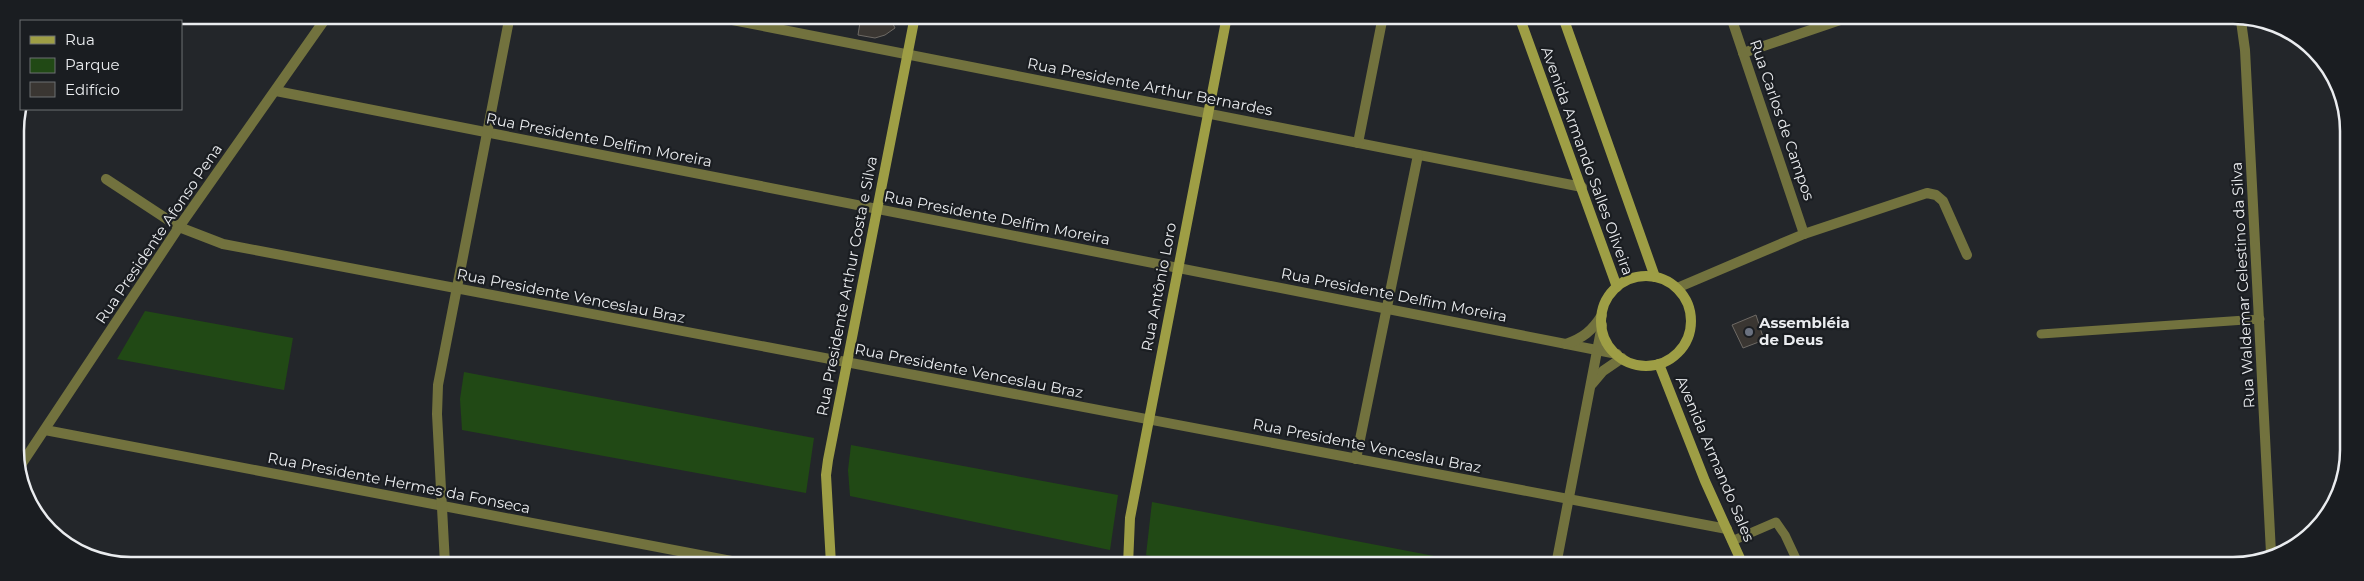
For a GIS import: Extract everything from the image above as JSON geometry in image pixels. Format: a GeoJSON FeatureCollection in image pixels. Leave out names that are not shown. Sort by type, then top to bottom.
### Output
{"type":"FeatureCollection","features":[{"type":"Feature","properties":{"kind":"street","name":"Rua Presidente Afonso Pena"},"geometry":{"type":"LineString","coordinates":[[24,460],[179,227],[322,24]]}},
{"type":"Feature","properties":{"kind":"street"},"geometry":{"type":"LineString","coordinates":[[445,557],[437,397],[508,24]]}},
{"type":"Feature","properties":{"kind":"street","name":"Rua Presidente Arthur Bernardes"},"geometry":{"type":"LineString","coordinates":[[753,24],[1582,187]]}},
{"type":"Feature","properties":{"kind":"street","name":"Rua Presidente Arthur Costa e Silva"},"geometry":{"type":"LineString","coordinates":[[831,557],[826,475],[913,24]]}},
{"type":"Feature","properties":{"kind":"street","name":"Rua Antônio Loro"},"geometry":{"type":"LineString","coordinates":[[1128,557],[1130,518],[1225,24]]}},
{"type":"Feature","properties":{"kind":"street"},"geometry":{"type":"LineString","coordinates":[[1358,143],[1381,24]]}},
{"type":"Feature","properties":{"kind":"street","name":"Avenida Armando Salles Oliveira"},"geometry":{"type":"LineString","coordinates":[[1522,24],[1617,287]]}},
{"type":"Feature","properties":{"kind":"street","name":"Avenida Armando Salles Oliveira"},"geometry":{"type":"LineString","coordinates":[[1566,24],[1655,277]]}},
{"type":"Feature","properties":{"kind":"street","name":"Rua Carlos de Campos"},"geometry":{"type":"LineString","coordinates":[[1733,24],[1804,234]]}},
{"type":"Feature","properties":{"kind":"street"},"geometry":{"type":"LineString","coordinates":[[1743,52],[1828,24]]}},
{"type":"Feature","properties":{"kind":"street","name":"Rua Waldemar Celestino da Silva"},"geometry":{"type":"LineString","coordinates":[[2241,24],[2245,50],[2271,551]]}},
{"type":"Feature","properties":{"kind":"street","name":"Rua Presidente Delfim Moreira"},"geometry":{"type":"LineString","coordinates":[[276,91],[1597,350],[1619,356]]}},
{"type":"Feature","properties":{"kind":"street"},"geometry":{"type":"LineString","coordinates":[[1356,459],[1418,155]]}},
{"type":"Feature","properties":{"kind":"street","name":"Rua Presidente Venceslau Braz"},"geometry":{"type":"LineString","coordinates":[[106,179],[179,227],[223,244],[456,290],[1727,529]]}},
{"type":"Feature","properties":{"kind":"street"},"geometry":{"type":"LineString","coordinates":[[1677,288],[1804,234],[1926,193],[1936,195],[1943,200],[1967,255]]}},
{"type":"Feature","properties":{"kind":"street"},"geometry":{"type":"LineString","coordinates":[[1558,557],[1604,305],[1617,287],[1628,280],[1641,276],[1655,277],[1677,288],[1688,303],[1691,329],[1686,342],[1679,352],[1659,364],[1639,365],[1619,356],[1606,341],[1602,320]]}},
{"type":"Feature","properties":{"kind":"street"},"geometry":{"type":"LineString","coordinates":[[1565,344],[1583,338],[1602,320]]}},
{"type":"Feature","properties":{"kind":"street"},"geometry":{"type":"LineString","coordinates":[[1589,389],[1603,371],[1619,356]]}},
{"type":"Feature","properties":{"kind":"street","name":"Avenida Armando Sales"},"geometry":{"type":"LineString","coordinates":[[1659,364],[1705,481],[1739,557]]}},
{"type":"Feature","properties":{"kind":"street","name":"Rua Presidente Hermes da Fonseca"},"geometry":{"type":"LineString","coordinates":[[45,430],[710,557]]}},
{"type":"Feature","properties":{"kind":"lane"},"geometry":{"type":"LineString","coordinates":[[2041,334],[2260,319]]}},
{"type":"Feature","properties":{"kind":"lane"},"geometry":{"type":"LineString","coordinates":[[1732,541],[1776,522],[1786,535],[1796,557]]}},
{"type":"Feature","properties":{"kind":"green space"},"geometry":{"type":"Polygon","coordinates":[[[145,311],[293,338],[284,390],[117,359],[145,311]]]}},
{"type":"Feature","properties":{"kind":"green space"},"geometry":{"type":"Polygon","coordinates":[[[464,372],[814,438],[806,493],[462,430],[460,399],[464,372]]]}},
{"type":"Feature","properties":{"kind":"green space"},"geometry":{"type":"Polygon","coordinates":[[[851,445],[1118,495],[1110,550],[850,496],[848,470],[851,445]]]}},
{"type":"Feature","properties":{"kind":"green space"},"geometry":{"type":"Polygon","coordinates":[[[1152,502],[1439,557],[1156,557],[1146,555],[1152,502]]]}},
{"type":"Feature","properties":{"kind":"building"},"geometry":{"type":"Polygon","coordinates":[[[860,24],[893,24],[895,28],[885,35],[875,38],[858,35],[860,24]]]}},
{"type":"Feature","properties":{"kind":"building","name":"Assembléia de Deus"},"geometry":{"type":"Polygon","coordinates":[[[1756,315],[1764,340],[1743,348],[1732,325],[1756,315]]]}},
{"type":"Feature","properties":{"kind":"place","name":"Assembléia de Deus"},"geometry":{"type":"Point","coordinates":[1749,332]}}]}
